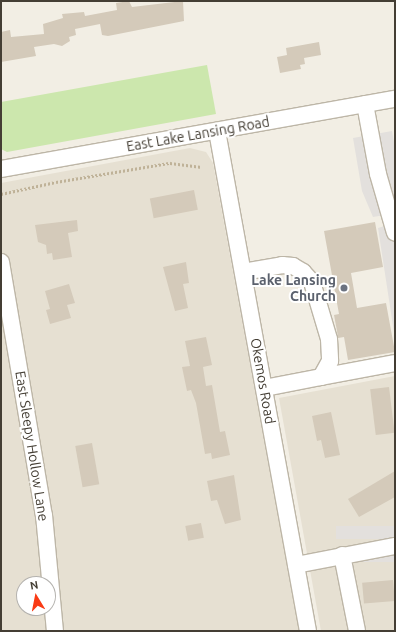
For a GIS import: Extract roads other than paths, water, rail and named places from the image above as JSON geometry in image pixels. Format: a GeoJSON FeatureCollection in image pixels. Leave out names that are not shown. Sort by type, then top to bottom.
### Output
{"type":"FeatureCollection","features":[{"type":"Feature","properties":{"kind":"street","name":"East Lake Lansing Road"},"geometry":{"type":"LineString","coordinates":[[1,169],[395,99]]}},
{"type":"Feature","properties":{"kind":"street"},"geometry":{"type":"LineString","coordinates":[[365,104],[378,174],[395,233]]}},
{"type":"Feature","properties":{"kind":"street","name":"Okemos Road"},"geometry":{"type":"LineString","coordinates":[[217,131],[265,388],[308,631]]}},
{"type":"Feature","properties":{"kind":"street","name":"East Sleepy Hollow Lane"},"geometry":{"type":"LineString","coordinates":[[1,262],[43,508],[55,631]]}},
{"type":"Feature","properties":{"kind":"street"},"geometry":{"type":"LineString","coordinates":[[243,272],[293,266],[312,282],[323,311],[329,339],[330,361],[321,377]]}},
{"type":"Feature","properties":{"kind":"street"},"geometry":{"type":"LineString","coordinates":[[265,388],[395,363]]}},
{"type":"Feature","properties":{"kind":"street"},"geometry":{"type":"LineString","coordinates":[[296,565],[395,546]]}},
{"type":"Feature","properties":{"kind":"street"},"geometry":{"type":"LineString","coordinates":[[342,555],[358,631]]}},
{"type":"Feature","properties":{"kind":"place","name":"Lake Lansing Church"},"geometry":{"type":"Point","coordinates":[344,288]}}]}
